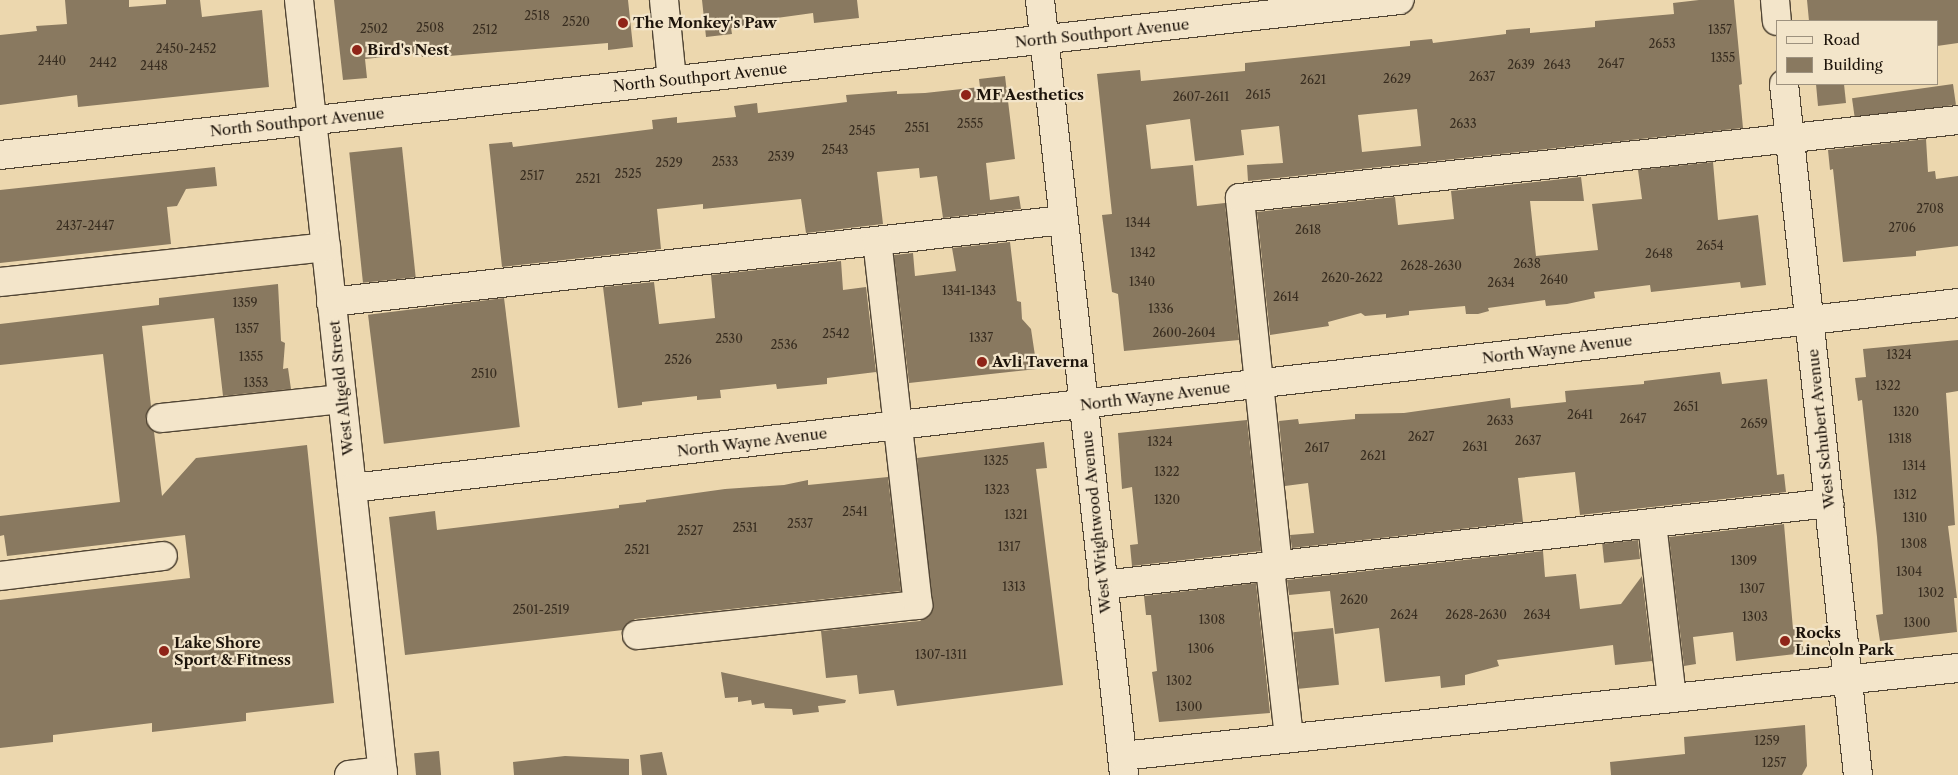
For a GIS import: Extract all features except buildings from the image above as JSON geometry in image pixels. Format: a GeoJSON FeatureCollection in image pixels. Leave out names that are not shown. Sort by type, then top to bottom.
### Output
{"type":"FeatureCollection","features":[{"type":"Feature","properties":{"kind":"street","name":"West Altgeld Street"},"geometry":{"type":"LineString","coordinates":[[298,0],[383,773]]}},
{"type":"Feature","properties":{"kind":"street"},"geometry":{"type":"LineString","coordinates":[[664,0],[672,80]]}},
{"type":"Feature","properties":{"kind":"street","name":"West Wrightwood Avenue"},"geometry":{"type":"LineString","coordinates":[[1040,0],[1123,766]]}},
{"type":"Feature","properties":{"kind":"street","name":"North Southport Avenue"},"geometry":{"type":"LineString","coordinates":[[0,155],[1399,0]]}},
{"type":"Feature","properties":{"kind":"street"},"geometry":{"type":"LineString","coordinates":[[1775,0],[1777,20]]}},
{"type":"Feature","properties":{"kind":"street","name":"West Schubert Avenue"},"geometry":{"type":"LineString","coordinates":[[1784,85],[1858,775]]}},
{"type":"Feature","properties":{"kind":"street"},"geometry":{"type":"LineString","coordinates":[[1289,738],[1259,384],[1240,198],[1790,140],[1958,120]]}},
{"type":"Feature","properties":{"kind":"street"},"geometry":{"type":"LineString","coordinates":[[331,302],[1063,220]]}},
{"type":"Feature","properties":{"kind":"street"},"geometry":{"type":"LineString","coordinates":[[637,635],[918,605],[877,241]]}},
{"type":"Feature","properties":{"kind":"street"},"geometry":{"type":"LineString","coordinates":[[0,282],[326,247]]}},
{"type":"Feature","properties":{"kind":"street","name":"North Wayne Avenue"},"geometry":{"type":"LineString","coordinates":[[352,488],[1958,303]]}},
{"type":"Feature","properties":{"kind":"street"},"geometry":{"type":"LineString","coordinates":[[162,418],[342,399]]}},
{"type":"Feature","properties":{"kind":"street"},"geometry":{"type":"LineString","coordinates":[[1103,586],[1829,503]]}},
{"type":"Feature","properties":{"kind":"street"},"geometry":{"type":"LineString","coordinates":[[1652,523],[1672,698]]}},
{"type":"Feature","properties":{"kind":"street"},"geometry":{"type":"LineString","coordinates":[[0,576],[163,556]]}},
{"type":"Feature","properties":{"kind":"street"},"geometry":{"type":"LineString","coordinates":[[1123,766],[1214,746],[1958,668]]}},
{"type":"Feature","properties":{"kind":"street"},"geometry":{"type":"LineString","coordinates":[[349,775],[383,773]]}},
{"type":"Feature","properties":{"kind":"place","name":"The Monkey's Paw"},"geometry":{"type":"Point","coordinates":[623,23]}},
{"type":"Feature","properties":{"kind":"place","name":"Bird's Nest"},"geometry":{"type":"Point","coordinates":[357,50]}},
{"type":"Feature","properties":{"kind":"place","name":"MF Aesthetics"},"geometry":{"type":"Point","coordinates":[966,95]}},
{"type":"Feature","properties":{"kind":"place","name":"Avli Taverna"},"geometry":{"type":"Point","coordinates":[982,362]}},
{"type":"Feature","properties":{"kind":"place","name":"Rocks Lincoln Park"},"geometry":{"type":"Point","coordinates":[1785,641]}},
{"type":"Feature","properties":{"kind":"place","name":"Lake Shore Sport & Fitness"},"geometry":{"type":"Point","coordinates":[164,651]}}]}
